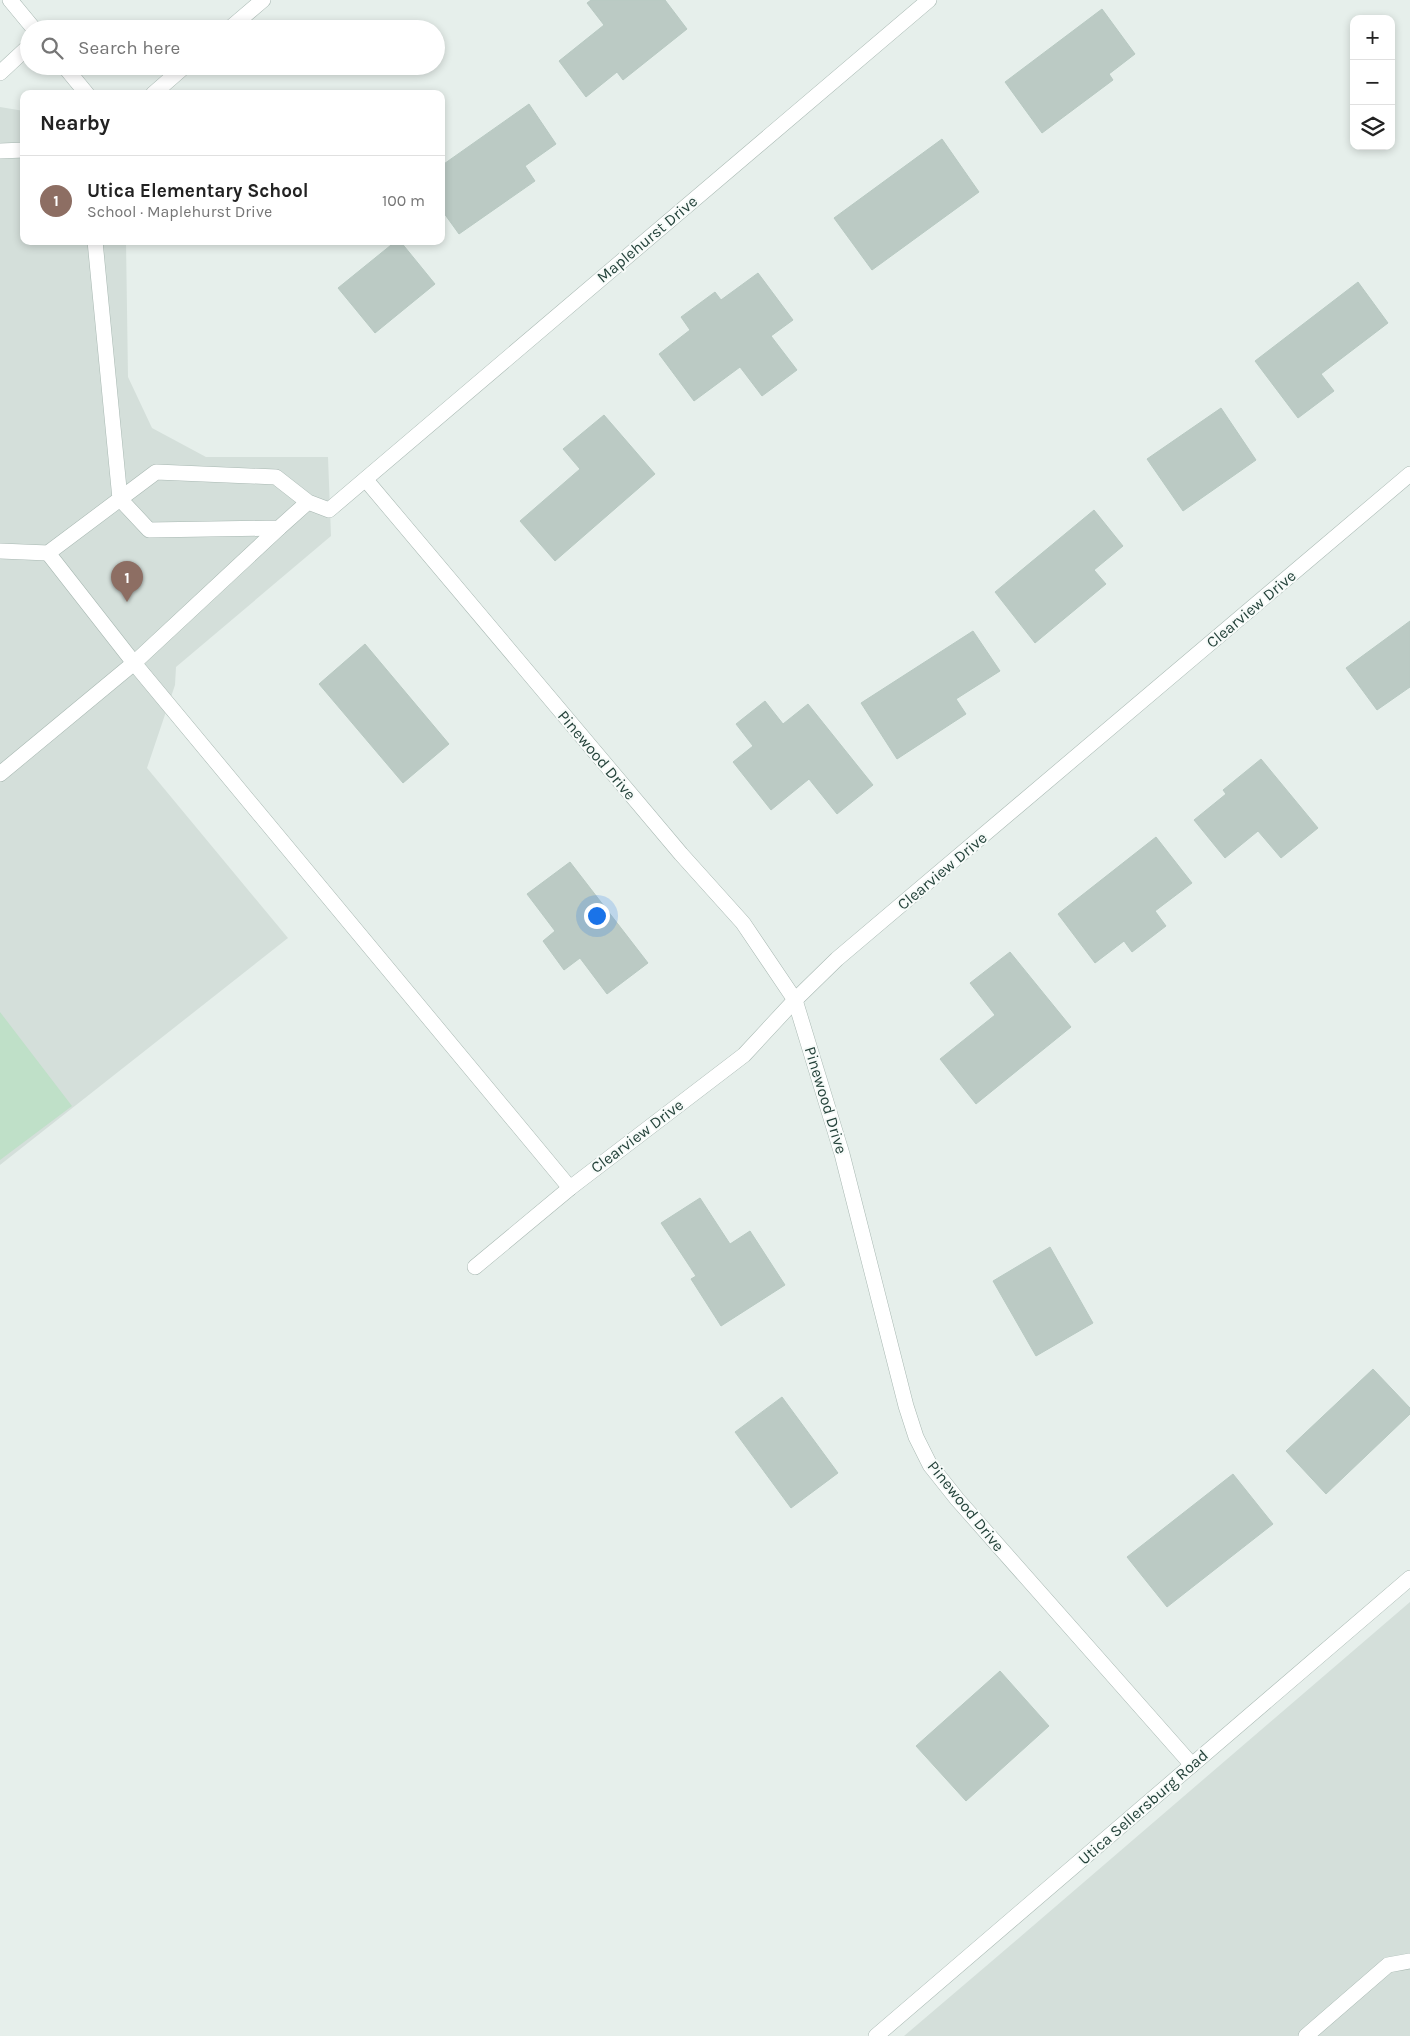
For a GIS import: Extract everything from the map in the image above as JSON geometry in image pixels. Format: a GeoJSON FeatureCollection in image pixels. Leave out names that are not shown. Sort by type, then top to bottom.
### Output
{"type":"FeatureCollection","features":[{"type":"Feature","properties":{"kind":"street"},"geometry":{"type":"LineString","coordinates":[[10,0],[27,20]]}},
{"type":"Feature","properties":{"kind":"street"},"geometry":{"type":"LineString","coordinates":[[240,20],[263,0]]}},
{"type":"Feature","properties":{"kind":"street","name":"Maplehurst Drive"},"geometry":{"type":"LineString","coordinates":[[308,502],[329,510],[929,0]]}},
{"type":"Feature","properties":{"kind":"street"},"geometry":{"type":"LineString","coordinates":[[0,74],[20,55]]}},
{"type":"Feature","properties":{"kind":"street"},"geometry":{"type":"LineString","coordinates":[[71,75],[84,90]]}},
{"type":"Feature","properties":{"kind":"street"},"geometry":{"type":"LineString","coordinates":[[158,90],[175,75]]}},
{"type":"Feature","properties":{"kind":"street"},"geometry":{"type":"LineString","coordinates":[[0,151],[20,150]]}},
{"type":"Feature","properties":{"kind":"street"},"geometry":{"type":"LineString","coordinates":[[95,245],[120,499],[149,530],[279,528]]}},
{"type":"Feature","properties":{"kind":"street"},"geometry":{"type":"LineString","coordinates":[[0,551],[48,553],[156,472],[276,477],[308,502],[134,662],[0,774]]}},
{"type":"Feature","properties":{"kind":"street","name":"Clearview Drive"},"geometry":{"type":"LineString","coordinates":[[476,1267],[570,1188],[744,1054],[837,959],[1410,474]]}},
{"type":"Feature","properties":{"kind":"street","name":"Pinewood Drive"},"geometry":{"type":"LineString","coordinates":[[366,480],[674,846],[743,923],[795,1000],[842,1154],[906,1406],[916,1437],[930,1465],[957,1499],[1192,1766]]}},
{"type":"Feature","properties":{"kind":"street"},"geometry":{"type":"LineString","coordinates":[[48,553],[134,662],[570,1188]]}},
{"type":"Feature","properties":{"kind":"street","name":"Utica Sellersburg Road"},"geometry":{"type":"LineString","coordinates":[[876,2036],[1410,1578]]}},
{"type":"Feature","properties":{"kind":"street"},"geometry":{"type":"LineString","coordinates":[[1306,2036],[1388,1965],[1410,1961]]}},
{"type":"Feature","properties":{"kind":"shaded area"},"geometry":{"type":"Polygon","coordinates":[[[0,107],[20,110],[20,245],[126,245],[128,377],[152,428],[206,457],[328,457],[331,536],[176,667],[175,685],[147,768],[288,938],[0,1165],[0,107]]]}},
{"type":"Feature","properties":{"kind":"shaded area"},"geometry":{"type":"Polygon","coordinates":[[[1410,1602],[1410,2036],[904,2036],[992,1961],[1410,1602]]]}},
{"type":"Feature","properties":{"kind":"green space"},"geometry":{"type":"Polygon","coordinates":[[[0,1012],[72,1106],[0,1160],[0,1012]]]}},
{"type":"Feature","properties":{"kind":"building"},"geometry":{"type":"Polygon","coordinates":[[[591,0],[665,0],[687,29],[623,80],[617,72],[586,97],[559,61],[604,25],[587,3],[591,0]]]}},
{"type":"Feature","properties":{"kind":"building"},"geometry":{"type":"Polygon","coordinates":[[[1102,9],[1135,54],[1109,74],[1113,80],[1042,133],[1005,82],[1102,9]]]}},
{"type":"Feature","properties":{"kind":"building"},"geometry":{"type":"Polygon","coordinates":[[[529,104],[556,144],[525,166],[535,181],[459,234],[445,215],[445,163],[529,104]]]}},
{"type":"Feature","properties":{"kind":"building"},"geometry":{"type":"Polygon","coordinates":[[[942,139],[979,192],[872,270],[834,218],[942,139]]]}},
{"type":"Feature","properties":{"kind":"building"},"geometry":{"type":"Polygon","coordinates":[[[391,245],[403,245],[435,284],[375,333],[338,288],[391,245]]]}},
{"type":"Feature","properties":{"kind":"building"},"geometry":{"type":"Polygon","coordinates":[[[758,273],[793,320],[771,336],[797,370],[762,396],[740,367],[694,401],[659,354],[690,330],[681,317],[715,292],[721,300],[758,273]]]}},
{"type":"Feature","properties":{"kind":"building"},"geometry":{"type":"Polygon","coordinates":[[[1358,282],[1388,323],[1321,374],[1334,391],[1298,418],[1255,361],[1358,282]]]}},
{"type":"Feature","properties":{"kind":"building"},"geometry":{"type":"Polygon","coordinates":[[[1221,408],[1256,460],[1183,511],[1147,459],[1221,408]]]}},
{"type":"Feature","properties":{"kind":"building"},"geometry":{"type":"Polygon","coordinates":[[[604,415],[655,474],[555,561],[520,521],[580,469],[563,449],[604,415]]]}},
{"type":"Feature","properties":{"kind":"building"},"geometry":{"type":"Polygon","coordinates":[[[1094,510],[1123,546],[1094,570],[1106,584],[1035,643],[995,592],[1094,510]]]}},
{"type":"Feature","properties":{"kind":"building"},"geometry":{"type":"Polygon","coordinates":[[[1410,621],[1410,687],[1377,710],[1346,668],[1410,621]]]}},
{"type":"Feature","properties":{"kind":"building"},"geometry":{"type":"Polygon","coordinates":[[[973,631],[1000,671],[956,699],[966,714],[897,759],[861,703],[973,631]]]}},
{"type":"Feature","properties":{"kind":"building"},"geometry":{"type":"Polygon","coordinates":[[[365,644],[449,744],[403,783],[319,684],[365,644]]]}},
{"type":"Feature","properties":{"kind":"building"},"geometry":{"type":"Polygon","coordinates":[[[765,701],[783,724],[808,704],[873,785],[837,814],[809,779],[771,810],[733,762],[753,746],[736,724],[765,701]]]}},
{"type":"Feature","properties":{"kind":"building"},"geometry":{"type":"Polygon","coordinates":[[[1261,759],[1318,828],[1281,858],[1258,831],[1225,858],[1194,820],[1226,794],[1223,790],[1261,759]]]}},
{"type":"Feature","properties":{"kind":"building"},"geometry":{"type":"Polygon","coordinates":[[[1156,837],[1192,883],[1155,911],[1166,926],[1132,952],[1124,941],[1095,963],[1058,914],[1156,837]]]}},
{"type":"Feature","properties":{"kind":"building"},"geometry":{"type":"Polygon","coordinates":[[[570,862],[648,963],[607,994],[580,958],[564,970],[543,941],[555,931],[527,894],[570,862]]]}},
{"type":"Feature","properties":{"kind":"building"},"geometry":{"type":"Polygon","coordinates":[[[1010,952],[1071,1027],[976,1104],[940,1059],[995,1015],[970,983],[1010,952]]]}},
{"type":"Feature","properties":{"kind":"building"},"geometry":{"type":"Polygon","coordinates":[[[700,1198],[730,1244],[750,1231],[785,1285],[721,1326],[691,1279],[696,1276],[661,1223],[700,1198]]]}},
{"type":"Feature","properties":{"kind":"building"},"geometry":{"type":"Polygon","coordinates":[[[1050,1247],[1093,1323],[1036,1356],[993,1281],[1050,1247]]]}},
{"type":"Feature","properties":{"kind":"building"},"geometry":{"type":"Polygon","coordinates":[[[1373,1369],[1410,1408],[1410,1414],[1326,1494],[1286,1451],[1373,1369]]]}},
{"type":"Feature","properties":{"kind":"building"},"geometry":{"type":"Polygon","coordinates":[[[782,1397],[838,1473],[791,1508],[735,1432],[782,1397]]]}},
{"type":"Feature","properties":{"kind":"building"},"geometry":{"type":"Polygon","coordinates":[[[1233,1474],[1273,1524],[1167,1607],[1127,1557],[1233,1474]]]}},
{"type":"Feature","properties":{"kind":"building"},"geometry":{"type":"Polygon","coordinates":[[[1000,1671],[1049,1726],[966,1801],[916,1746],[1000,1671]]]}},
{"type":"Feature","properties":{"kind":"place","name":"Utica Elementary School"},"geometry":{"type":"Point","coordinates":[127,602]}}]}
